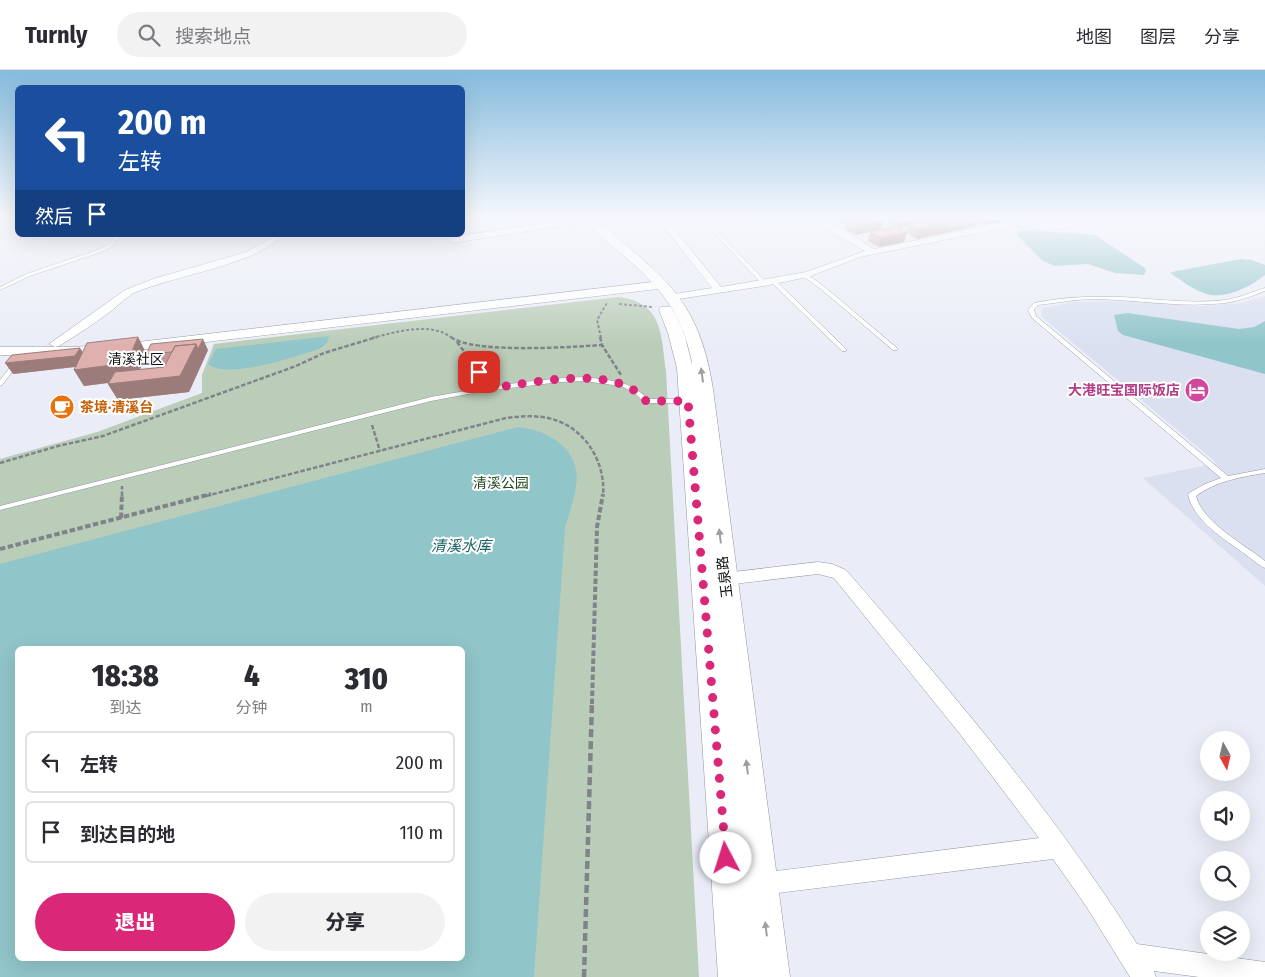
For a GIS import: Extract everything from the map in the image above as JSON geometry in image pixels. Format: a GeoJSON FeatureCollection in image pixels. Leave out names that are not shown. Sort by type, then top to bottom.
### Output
{"type":"FeatureCollection","features":[{"type":"Feature","properties":{"kind":"main road","name":"玉泉路"},"geometry":{"type":"LineString","coordinates":[[626,260],[686,318],[697,348],[701,368],[772,977]]}},
{"type":"Feature","properties":{"kind":"main road","name":"玉泉路"},"geometry":{"type":"LineString","coordinates":[[658,289],[681,349],[688,401],[736,977]]}},
{"type":"Feature","properties":{"kind":"street"},"geometry":{"type":"LineString","coordinates":[[55,344],[105,311],[119,298],[129,292],[156,281],[227,260]]}},
{"type":"Feature","properties":{"kind":"street"},"geometry":{"type":"LineString","coordinates":[[695,260],[719,290]]}},
{"type":"Feature","properties":{"kind":"street"},"geometry":{"type":"LineString","coordinates":[[0,343],[55,344],[142,339],[658,289],[719,290],[805,275],[842,260]]}},
{"type":"Feature","properties":{"kind":"street"},"geometry":{"type":"LineString","coordinates":[[0,351],[73,351],[138,346],[605,298],[658,289]]}},
{"type":"Feature","properties":{"kind":"street"},"geometry":{"type":"LineString","coordinates":[[725,579],[818,568],[832,570],[840,574],[904,649],[977,740],[1088,888],[1144,977]]}},
{"type":"Feature","properties":{"kind":"street"},"geometry":{"type":"LineString","coordinates":[[761,884],[1057,847]]}},
{"type":"Feature","properties":{"kind":"street"},"geometry":{"type":"LineString","coordinates":[[1130,955],[1265,974]]}},
{"type":"Feature","properties":{"kind":"lane"},"geometry":{"type":"LineString","coordinates":[[0,288],[28,275],[71,260]]}},
{"type":"Feature","properties":{"kind":"lane"},"geometry":{"type":"LineString","coordinates":[[746,260],[844,350]]}},
{"type":"Feature","properties":{"kind":"lane"},"geometry":{"type":"LineString","coordinates":[[805,275],[895,349]]}},
{"type":"Feature","properties":{"kind":"lane"},"geometry":{"type":"LineString","coordinates":[[1227,479],[1034,317],[1032,310],[1036,304],[1084,298],[1197,302],[1222,301],[1253,295],[1265,289]]}},
{"type":"Feature","properties":{"kind":"lane"},"geometry":{"type":"LineString","coordinates":[[0,384],[25,352]]}},
{"type":"Feature","properties":{"kind":"lane"},"geometry":{"type":"LineString","coordinates":[[0,508],[431,398],[499,387],[572,379],[602,380],[622,384],[636,391],[646,401],[688,401]]}},
{"type":"Feature","properties":{"kind":"lane"},"geometry":{"type":"LineString","coordinates":[[1265,471],[1227,479],[1197,490],[1192,495],[1192,503],[1225,536],[1265,564]]}},
{"type":"Feature","properties":{"kind":"path"},"geometry":{"type":"LineString","coordinates":[[622,384],[620,371],[602,345],[598,320],[605,298],[646,307],[658,289]]}},
{"type":"Feature","properties":{"kind":"path"},"geometry":{"type":"LineString","coordinates":[[0,463],[58,446],[103,436],[296,366],[324,353],[359,341],[402,331],[425,328],[443,332],[457,342],[469,357],[473,367],[499,387]]}},
{"type":"Feature","properties":{"kind":"path"},"geometry":{"type":"LineString","coordinates":[[457,342],[536,348],[602,345]]}},
{"type":"Feature","properties":{"kind":"path"},"geometry":{"type":"LineString","coordinates":[[368,414],[380,451]]}},
{"type":"Feature","properties":{"kind":"path"},"geometry":{"type":"LineString","coordinates":[[0,549],[506,418],[546,417],[569,425],[580,434],[597,458],[603,480],[603,493],[597,527],[584,977]]}},
{"type":"Feature","properties":{"kind":"path"},"geometry":{"type":"LineString","coordinates":[[121,518],[123,476]]}},
{"type":"Feature","properties":{"kind":"shaded area","name":"大港旺宝国际饭店"},"geometry":{"type":"Polygon","coordinates":[[[1265,296],[1265,586],[1143,478],[1217,463],[1042,317],[1041,312],[1043,308],[1074,302],[1105,301],[1202,306],[1241,303],[1265,296]]]}},
{"type":"Feature","properties":{"kind":"green space","name":"清溪公园"},"geometry":{"type":"Polygon","coordinates":[[[618,297],[633,300],[644,305],[652,313],[657,322],[663,345],[666,371],[699,977],[0,977],[0,459],[97,432],[202,393],[202,375],[214,344],[618,297]]]}},
{"type":"Feature","properties":{"kind":"water"},"geometry":{"type":"Polygon","coordinates":[[[1133,260],[1145,268],[1146,271],[1144,275],[1115,273],[1088,264],[1055,266],[1043,261],[1133,260]]]}},
{"type":"Feature","properties":{"kind":"water"},"geometry":{"type":"Polygon","coordinates":[[[1234,260],[1253,260],[1265,265],[1265,275],[1252,284],[1236,292],[1219,295],[1204,293],[1191,287],[1170,273],[1234,260]]]}},
{"type":"Feature","properties":{"kind":"water"},"geometry":{"type":"Polygon","coordinates":[[[1127,313],[1239,329],[1254,327],[1265,321],[1265,374],[1123,335],[1118,331],[1114,315],[1127,313]]]}},
{"type":"Feature","properties":{"kind":"water"},"geometry":{"type":"Polygon","coordinates":[[[329,336],[327,343],[319,349],[262,365],[231,369],[218,368],[208,364],[216,349],[329,336]]]}},
{"type":"Feature","properties":{"kind":"water","name":"清溪水库"},"geometry":{"type":"Polygon","coordinates":[[[518,427],[541,432],[561,444],[574,462],[577,473],[573,502],[565,528],[534,977],[0,977],[0,564],[518,427]]]}},
{"type":"Feature","properties":{"kind":"building"},"geometry":{"type":"Polygon","coordinates":[[[138,337],[127,363],[74,370],[87,343],[138,337]]]}},
{"type":"Feature","properties":{"kind":"building"},"geometry":{"type":"Polygon","coordinates":[[[203,339],[198,349],[196,344],[175,346],[172,352],[146,354],[151,344],[203,339]]]}},
{"type":"Feature","properties":{"kind":"building"},"geometry":{"type":"Polygon","coordinates":[[[196,344],[180,376],[108,384],[115,372],[164,367],[175,346],[196,344]]]}},
{"type":"Feature","properties":{"kind":"building"},"geometry":{"type":"Polygon","coordinates":[[[80,348],[75,356],[5,363],[12,355],[80,348]]]}},
{"type":"Feature","properties":{"kind":"place","name":"大港旺宝国际饭店"},"geometry":{"type":"Point","coordinates":[1197,390]}},
{"type":"Feature","properties":{"kind":"place","name":"茶境·清溪台"},"geometry":{"type":"Point","coordinates":[62,407]}},
{"type":"Feature","properties":{"kind":"district","name":"清溪社区"},"geometry":{"type":"Point","coordinates":[136,359]}},
{"type":"Feature","properties":{"kind":"route"},"geometry":{"type":"LineString","coordinates":[[479,372],[499,387],[584,379],[615,382],[628,386],[646,401],[688,401],[726,858]]}}]}
